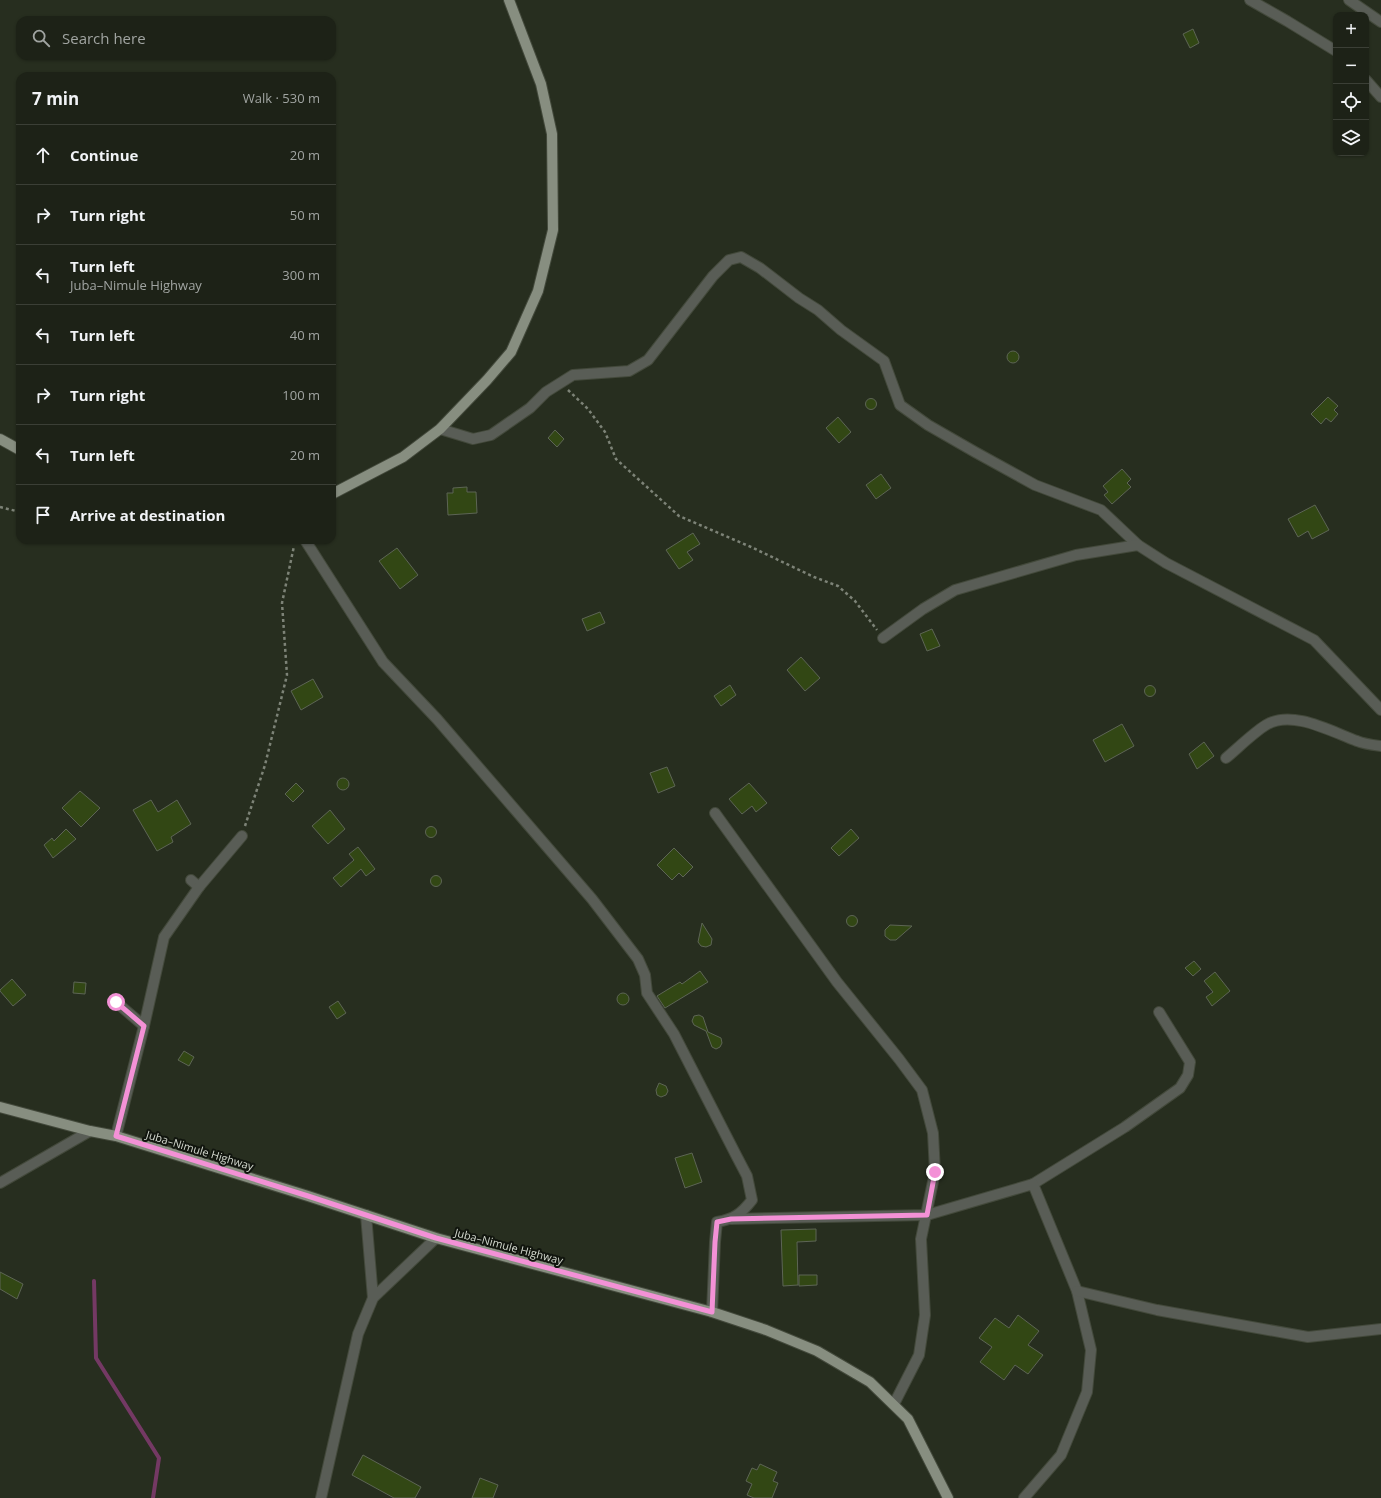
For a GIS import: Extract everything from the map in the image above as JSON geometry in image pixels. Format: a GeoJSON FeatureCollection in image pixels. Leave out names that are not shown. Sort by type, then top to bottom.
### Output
{"type":"FeatureCollection","features":[{"type":"Feature","properties":{"kind":"main road"},"geometry":{"type":"LineString","coordinates":[[336,492],[403,458],[440,429],[512,352],[538,291],[553,230],[552,134],[541,84],[509,0]]}},
{"type":"Feature","properties":{"kind":"main road"},"geometry":{"type":"LineString","coordinates":[[0,439],[16,448]]}},
{"type":"Feature","properties":{"kind":"main road","name":"Juba–Nimule Highway"},"geometry":{"type":"LineString","coordinates":[[0,1107],[90,1131],[116,1136],[436,1238],[712,1312],[766,1330],[816,1351],[870,1382],[894,1404],[908,1418],[948,1498]]}},
{"type":"Feature","properties":{"kind":"street"},"geometry":{"type":"LineString","coordinates":[[1250,0],[1333,49]]}},
{"type":"Feature","properties":{"kind":"street"},"geometry":{"type":"LineString","coordinates":[[1349,0],[1381,22]]}},
{"type":"Feature","properties":{"kind":"street"},"geometry":{"type":"LineString","coordinates":[[1369,83],[1381,97]]}},
{"type":"Feature","properties":{"kind":"street"},"geometry":{"type":"LineString","coordinates":[[440,429],[473,440],[491,435],[514,420],[546,392],[573,375],[629,372],[648,360],[713,276],[729,260],[741,257],[760,268],[793,294],[818,310],[841,330],[884,361],[900,405],[928,425],[1035,485],[1101,510],[1138,545],[1166,563],[1314,640],[1381,710]]}},
{"type":"Feature","properties":{"kind":"street"},"geometry":{"type":"LineString","coordinates":[[308,544],[383,662],[437,719],[592,899],[638,959],[645,975],[647,993],[674,1034],[747,1176],[752,1200],[743,1212],[731,1219]]}},
{"type":"Feature","properties":{"kind":"street"},"geometry":{"type":"LineString","coordinates":[[883,638],[923,609],[955,590],[1076,555],[1138,545]]}},
{"type":"Feature","properties":{"kind":"street"},"geometry":{"type":"LineString","coordinates":[[1226,758],[1267,724],[1286,719],[1305,722],[1328,729],[1359,742],[1381,746]]}},
{"type":"Feature","properties":{"kind":"street"},"geometry":{"type":"LineString","coordinates":[[715,814],[837,982],[922,1090],[933,1133],[935,1172],[921,1239],[925,1314],[919,1355],[894,1404]]}},
{"type":"Feature","properties":{"kind":"street"},"geometry":{"type":"LineString","coordinates":[[116,1136],[144,1026],[164,937],[199,887],[242,836]]}},
{"type":"Feature","properties":{"kind":"street"},"geometry":{"type":"LineString","coordinates":[[191,880],[199,887]]}},
{"type":"Feature","properties":{"kind":"street"},"geometry":{"type":"LineString","coordinates":[[116,1002],[144,1026]]}},
{"type":"Feature","properties":{"kind":"street"},"geometry":{"type":"LineString","coordinates":[[712,1312],[717,1222],[731,1219],[927,1215],[1033,1184],[1125,1127],[1180,1088],[1188,1075],[1190,1062],[1159,1012]]}},
{"type":"Feature","properties":{"kind":"street"},"geometry":{"type":"LineString","coordinates":[[0,1183],[90,1131]]}},
{"type":"Feature","properties":{"kind":"street"},"geometry":{"type":"LineString","coordinates":[[1024,1498],[1061,1455],[1087,1392],[1091,1350],[1077,1291],[1033,1184]]}},
{"type":"Feature","properties":{"kind":"street"},"geometry":{"type":"LineString","coordinates":[[366,1215],[373,1298]]}},
{"type":"Feature","properties":{"kind":"street"},"geometry":{"type":"LineString","coordinates":[[321,1498],[358,1334],[373,1298],[436,1238]]}},
{"type":"Feature","properties":{"kind":"street"},"geometry":{"type":"LineString","coordinates":[[1077,1291],[1157,1310],[1308,1337],[1381,1329]]}},
{"type":"Feature","properties":{"kind":"path"},"geometry":{"type":"LineString","coordinates":[[560,383],[588,409],[606,432],[616,459],[679,516],[814,577],[838,586],[855,601],[883,638]]}},
{"type":"Feature","properties":{"kind":"path"},"geometry":{"type":"LineString","coordinates":[[0,507],[16,511]]}},
{"type":"Feature","properties":{"kind":"path"},"geometry":{"type":"LineString","coordinates":[[242,836],[265,765],[287,675],[282,603],[295,544]]}},
{"type":"Feature","properties":{"kind":"building"},"geometry":{"type":"Polygon","coordinates":[[[1193,29],[1199,43],[1190,48],[1183,34],[1193,29]]]}},
{"type":"Feature","properties":{"kind":"building"},"geometry":{"type":"Polygon","coordinates":[[[1011,351],[1015,351],[1019,357],[1015,363],[1011,363],[1007,359],[1007,355],[1011,351]]]}},
{"type":"Feature","properties":{"kind":"building"},"geometry":{"type":"Polygon","coordinates":[[[1328,397],[1338,406],[1334,410],[1338,414],[1331,422],[1326,418],[1321,424],[1311,414],[1328,397]]]}},
{"type":"Feature","properties":{"kind":"building"},"geometry":{"type":"Polygon","coordinates":[[[871,398],[875,400],[877,404],[875,408],[871,410],[867,408],[865,404],[867,400],[871,398]]]}},
{"type":"Feature","properties":{"kind":"building"},"geometry":{"type":"Polygon","coordinates":[[[838,417],[851,432],[839,443],[826,428],[838,417]]]}},
{"type":"Feature","properties":{"kind":"building"},"geometry":{"type":"Polygon","coordinates":[[[555,430],[564,439],[557,447],[548,438],[555,430]]]}},
{"type":"Feature","properties":{"kind":"building"},"geometry":{"type":"Polygon","coordinates":[[[1122,469],[1131,479],[1127,483],[1131,487],[1112,504],[1104,495],[1108,492],[1103,486],[1122,469]]]}},
{"type":"Feature","properties":{"kind":"building"},"geometry":{"type":"Polygon","coordinates":[[[881,474],[891,488],[876,499],[866,485],[881,474]]]}},
{"type":"Feature","properties":{"kind":"building"},"geometry":{"type":"Polygon","coordinates":[[[467,487],[467,492],[476,492],[477,513],[448,515],[447,493],[453,493],[453,488],[467,487]]]}},
{"type":"Feature","properties":{"kind":"building"},"geometry":{"type":"Polygon","coordinates":[[[1315,505],[1329,530],[1312,539],[1308,531],[1298,537],[1288,519],[1315,505]]]}},
{"type":"Feature","properties":{"kind":"building"},"geometry":{"type":"Polygon","coordinates":[[[693,533],[700,544],[687,552],[693,560],[679,569],[666,550],[693,533]]]}},
{"type":"Feature","properties":{"kind":"building"},"geometry":{"type":"Polygon","coordinates":[[[397,548],[418,575],[400,589],[379,561],[397,548]]]}},
{"type":"Feature","properties":{"kind":"building"},"geometry":{"type":"Polygon","coordinates":[[[600,612],[605,623],[587,631],[582,619],[600,612]]]}},
{"type":"Feature","properties":{"kind":"building"},"geometry":{"type":"Polygon","coordinates":[[[932,629],[940,646],[927,651],[920,634],[932,629]]]}},
{"type":"Feature","properties":{"kind":"building"},"geometry":{"type":"Polygon","coordinates":[[[801,657],[820,678],[805,691],[787,670],[801,657]]]}},
{"type":"Feature","properties":{"kind":"building"},"geometry":{"type":"Polygon","coordinates":[[[313,679],[323,697],[301,710],[291,691],[313,679]]]}},
{"type":"Feature","properties":{"kind":"building"},"geometry":{"type":"Polygon","coordinates":[[[730,685],[736,695],[721,706],[714,696],[730,685]]]}},
{"type":"Feature","properties":{"kind":"building"},"geometry":{"type":"Polygon","coordinates":[[[1150,685],[1154,687],[1156,691],[1154,695],[1150,697],[1146,695],[1144,691],[1146,687],[1150,685]]]}},
{"type":"Feature","properties":{"kind":"building"},"geometry":{"type":"Polygon","coordinates":[[[1122,724],[1134,746],[1105,762],[1093,740],[1122,724]]]}},
{"type":"Feature","properties":{"kind":"building"},"geometry":{"type":"Polygon","coordinates":[[[1204,742],[1214,756],[1197,769],[1189,754],[1204,742]]]}},
{"type":"Feature","properties":{"kind":"building"},"geometry":{"type":"Polygon","coordinates":[[[667,767],[675,786],[658,793],[650,773],[667,767]]]}},
{"type":"Feature","properties":{"kind":"building"},"geometry":{"type":"Polygon","coordinates":[[[341,778],[345,778],[349,784],[345,790],[341,790],[337,786],[337,782],[341,778]]]}},
{"type":"Feature","properties":{"kind":"building"},"geometry":{"type":"Polygon","coordinates":[[[296,783],[304,791],[293,802],[285,794],[296,783]]]}},
{"type":"Feature","properties":{"kind":"building"},"geometry":{"type":"Polygon","coordinates":[[[749,783],[767,803],[756,812],[752,806],[742,814],[729,799],[749,783]]]}},
{"type":"Feature","properties":{"kind":"building"},"geometry":{"type":"Polygon","coordinates":[[[80,791],[100,808],[81,827],[62,808],[80,791]]]}},
{"type":"Feature","properties":{"kind":"building"},"geometry":{"type":"Polygon","coordinates":[[[151,800],[158,812],[177,800],[191,824],[171,837],[173,842],[157,851],[133,810],[151,800]]]}},
{"type":"Feature","properties":{"kind":"building"},"geometry":{"type":"Polygon","coordinates":[[[330,810],[345,829],[328,844],[312,826],[330,810]]]}},
{"type":"Feature","properties":{"kind":"building"},"geometry":{"type":"Polygon","coordinates":[[[431,826],[435,828],[437,832],[435,836],[431,838],[427,836],[425,832],[427,828],[431,826]]]}},
{"type":"Feature","properties":{"kind":"building"},"geometry":{"type":"Polygon","coordinates":[[[66,829],[76,839],[53,858],[44,845],[52,838],[54,841],[66,829]]]}},
{"type":"Feature","properties":{"kind":"building"},"geometry":{"type":"Polygon","coordinates":[[[851,829],[859,838],[839,856],[831,848],[851,829]]]}},
{"type":"Feature","properties":{"kind":"building"},"geometry":{"type":"Polygon","coordinates":[[[358,847],[375,869],[366,876],[361,869],[341,887],[333,878],[354,860],[349,854],[358,847]]]}},
{"type":"Feature","properties":{"kind":"building"},"geometry":{"type":"Polygon","coordinates":[[[674,848],[693,867],[683,877],[679,873],[672,880],[657,865],[674,848]]]}},
{"type":"Feature","properties":{"kind":"building"},"geometry":{"type":"Polygon","coordinates":[[[436,875],[440,877],[442,881],[440,885],[436,887],[432,885],[430,881],[432,877],[436,875]]]}},
{"type":"Feature","properties":{"kind":"building"},"geometry":{"type":"Polygon","coordinates":[[[852,915],[856,917],[858,921],[856,925],[852,927],[848,925],[846,921],[848,917],[852,915]]]}},
{"type":"Feature","properties":{"kind":"building"},"geometry":{"type":"Polygon","coordinates":[[[702,923],[712,939],[711,945],[706,947],[701,946],[698,942],[702,923]]]}},
{"type":"Feature","properties":{"kind":"building"},"geometry":{"type":"Polygon","coordinates":[[[890,925],[912,926],[896,940],[890,940],[885,936],[885,930],[890,925]]]}},
{"type":"Feature","properties":{"kind":"building"},"geometry":{"type":"Polygon","coordinates":[[[1194,961],[1201,969],[1193,976],[1185,968],[1194,961]]]}},
{"type":"Feature","properties":{"kind":"building"},"geometry":{"type":"Polygon","coordinates":[[[700,971],[708,982],[665,1008],[657,996],[680,982],[682,984],[700,971]]]}},
{"type":"Feature","properties":{"kind":"building"},"geometry":{"type":"Polygon","coordinates":[[[1215,972],[1230,991],[1212,1006],[1206,997],[1213,992],[1204,981],[1215,972]]]}},
{"type":"Feature","properties":{"kind":"building"},"geometry":{"type":"Polygon","coordinates":[[[12,979],[26,995],[13,1006],[0,991],[12,979]]]}},
{"type":"Feature","properties":{"kind":"building"},"geometry":{"type":"Polygon","coordinates":[[[74,982],[86,983],[85,994],[73,993],[74,982]]]}},
{"type":"Feature","properties":{"kind":"building"},"geometry":{"type":"Polygon","coordinates":[[[623,993],[627,995],[629,999],[627,1003],[623,1005],[619,1003],[617,999],[619,995],[623,993]]]}},
{"type":"Feature","properties":{"kind":"building"},"geometry":{"type":"Polygon","coordinates":[[[338,1001],[346,1013],[337,1019],[329,1007],[338,1001]]]}},
{"type":"Feature","properties":{"kind":"building"},"geometry":{"type":"Polygon","coordinates":[[[699,1015],[703,1017],[708,1032],[721,1038],[722,1043],[720,1047],[716,1049],[712,1047],[706,1031],[694,1025],[692,1021],[694,1016],[699,1015]]]}},
{"type":"Feature","properties":{"kind":"building"},"geometry":{"type":"Polygon","coordinates":[[[184,1051],[194,1057],[189,1066],[178,1060],[184,1051]]]}},
{"type":"Feature","properties":{"kind":"building"},"geometry":{"type":"Polygon","coordinates":[[[659,1083],[666,1086],[668,1091],[666,1095],[661,1097],[657,1095],[656,1090],[659,1083]]]}},
{"type":"Feature","properties":{"kind":"building"},"geometry":{"type":"Polygon","coordinates":[[[692,1153],[702,1182],[685,1188],[675,1158],[692,1153]]]}},
{"type":"Feature","properties":{"kind":"building"},"geometry":{"type":"Polygon","coordinates":[[[816,1229],[816,1241],[797,1242],[798,1285],[783,1286],[781,1230],[816,1229]]]}},
{"type":"Feature","properties":{"kind":"building"},"geometry":{"type":"Polygon","coordinates":[[[0,1272],[23,1284],[17,1299],[0,1289],[0,1272]]]}},
{"type":"Feature","properties":{"kind":"building"},"geometry":{"type":"Polygon","coordinates":[[[799,1275],[817,1275],[817,1285],[799,1286],[799,1275]]]}},
{"type":"Feature","properties":{"kind":"building"},"geometry":{"type":"Polygon","coordinates":[[[1018,1315],[1039,1331],[1028,1345],[1043,1355],[1028,1374],[1015,1365],[1004,1380],[980,1362],[992,1347],[979,1338],[995,1318],[1009,1328],[1018,1315]]]}},
{"type":"Feature","properties":{"kind":"building"},"geometry":{"type":"Polygon","coordinates":[[[363,1455],[421,1487],[415,1498],[394,1498],[352,1475],[363,1455]]]}},
{"type":"Feature","properties":{"kind":"building"},"geometry":{"type":"Polygon","coordinates":[[[760,1464],[777,1472],[773,1481],[778,1483],[772,1498],[754,1498],[747,1495],[752,1484],[746,1481],[752,1468],[757,1470],[760,1464]]]}},
{"type":"Feature","properties":{"kind":"building"},"geometry":{"type":"Polygon","coordinates":[[[480,1478],[498,1485],[493,1498],[472,1498],[480,1478]]]}},
{"type":"Feature","properties":{"kind":"waterway"},"geometry":{"type":"LineString","coordinates":[[94,1281],[96,1358],[159,1458],[153,1498]]}},
{"type":"Feature","properties":{"kind":"route"},"geometry":{"type":"LineString","coordinates":[[116,1002],[144,1026],[116,1136],[436,1238],[712,1312],[717,1222],[731,1219],[927,1215],[935,1172]]}}]}
